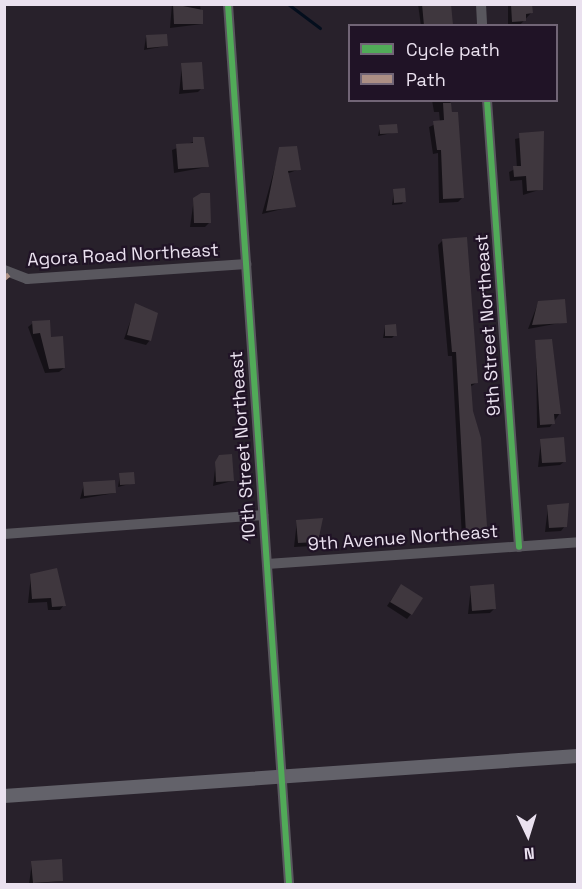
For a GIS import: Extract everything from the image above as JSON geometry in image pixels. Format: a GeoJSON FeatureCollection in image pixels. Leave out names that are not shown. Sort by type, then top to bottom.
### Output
{"type":"FeatureCollection","features":[{"type":"Feature","properties":{"kind":"main road"},"geometry":{"type":"LineString","coordinates":[[4,796],[578,756]]}},
{"type":"Feature","properties":{"kind":"street","name":"10th Street Northeast"},"geometry":{"type":"LineString","coordinates":[[228,4],[289,885]]}},
{"type":"Feature","properties":{"kind":"street"},"geometry":{"type":"LineString","coordinates":[[481,4],[482,24]]}},
{"type":"Feature","properties":{"kind":"street","name":"9th Street Northeast"},"geometry":{"type":"LineString","coordinates":[[487,102],[519,547]]}},
{"type":"Feature","properties":{"kind":"street","name":"Agora Road Northeast"},"geometry":{"type":"LineString","coordinates":[[4,270],[27,279],[246,264]]}},
{"type":"Feature","properties":{"kind":"street"},"geometry":{"type":"LineString","coordinates":[[4,534],[263,515]]}},
{"type":"Feature","properties":{"kind":"street","name":"9th Avenue Northeast"},"geometry":{"type":"LineString","coordinates":[[267,564],[578,542]]}},
{"type":"Feature","properties":{"kind":"building"},"geometry":{"type":"Polygon","coordinates":[[[173,4],[203,10],[203,24],[174,24],[173,4]]]}},
{"type":"Feature","properties":{"kind":"building"},"geometry":{"type":"Polygon","coordinates":[[[422,4],[451,4],[453,24],[424,24],[422,4]]]}},
{"type":"Feature","properties":{"kind":"building"},"geometry":{"type":"Polygon","coordinates":[[[511,4],[532,4],[533,13],[526,14],[526,21],[512,22],[511,4]]]}},
{"type":"Feature","properties":{"kind":"building"},"geometry":{"type":"Polygon","coordinates":[[[167,34],[168,46],[147,48],[146,35],[167,34]]]}},
{"type":"Feature","properties":{"kind":"building"},"geometry":{"type":"Polygon","coordinates":[[[202,62],[204,89],[183,90],[181,63],[202,62]]]}},
{"type":"Feature","properties":{"kind":"building"},"geometry":{"type":"Polygon","coordinates":[[[443,103],[451,103],[452,112],[458,112],[464,198],[443,199],[441,150],[437,150],[433,121],[444,120],[443,103]]]}},
{"type":"Feature","properties":{"kind":"building"},"geometry":{"type":"Polygon","coordinates":[[[397,124],[398,133],[380,134],[379,125],[397,124]]]}},
{"type":"Feature","properties":{"kind":"building"},"geometry":{"type":"Polygon","coordinates":[[[544,131],[543,190],[527,191],[526,176],[514,177],[513,166],[521,166],[519,133],[544,131]]]}},
{"type":"Feature","properties":{"kind":"building"},"geometry":{"type":"Polygon","coordinates":[[[193,137],[204,137],[209,167],[178,169],[176,144],[193,143],[193,137]]]}},
{"type":"Feature","properties":{"kind":"building"},"geometry":{"type":"Polygon","coordinates":[[[297,146],[301,170],[288,171],[296,207],[266,211],[279,147],[297,146]]]}},
{"type":"Feature","properties":{"kind":"building"},"geometry":{"type":"Polygon","coordinates":[[[405,188],[406,202],[394,203],[393,189],[405,188]]]}},
{"type":"Feature","properties":{"kind":"building"},"geometry":{"type":"Polygon","coordinates":[[[201,193],[210,193],[211,223],[194,223],[193,198],[201,193]]]}},
{"type":"Feature","properties":{"kind":"building"},"geometry":{"type":"Polygon","coordinates":[[[467,237],[478,383],[471,384],[473,411],[481,438],[487,526],[483,533],[466,534],[456,352],[452,352],[442,239],[467,237]]]}},
{"type":"Feature","properties":{"kind":"building"},"geometry":{"type":"Polygon","coordinates":[[[565,299],[567,323],[532,325],[538,301],[565,299]]]}},
{"type":"Feature","properties":{"kind":"building"},"geometry":{"type":"Polygon","coordinates":[[[135,303],[158,313],[151,341],[127,335],[135,303]]]}},
{"type":"Feature","properties":{"kind":"building"},"geometry":{"type":"Polygon","coordinates":[[[50,320],[51,337],[63,336],[65,368],[49,369],[40,333],[33,334],[32,321],[50,320]]]}},
{"type":"Feature","properties":{"kind":"building"},"geometry":{"type":"Polygon","coordinates":[[[396,324],[397,336],[385,336],[385,325],[396,324]]]}},
{"type":"Feature","properties":{"kind":"building"},"geometry":{"type":"Polygon","coordinates":[[[552,339],[561,414],[554,414],[555,424],[540,425],[535,340],[552,339]]]}},
{"type":"Feature","properties":{"kind":"building"},"geometry":{"type":"Polygon","coordinates":[[[564,437],[566,462],[542,463],[540,439],[564,437]]]}},
{"type":"Feature","properties":{"kind":"building"},"geometry":{"type":"Polygon","coordinates":[[[232,454],[234,481],[216,482],[215,462],[219,455],[232,454]]]}},
{"type":"Feature","properties":{"kind":"building"},"geometry":{"type":"Polygon","coordinates":[[[134,472],[135,484],[120,485],[119,473],[134,472]]]}},
{"type":"Feature","properties":{"kind":"building"},"geometry":{"type":"Polygon","coordinates":[[[115,480],[116,493],[84,496],[83,482],[115,480]]]}},
{"type":"Feature","properties":{"kind":"building"},"geometry":{"type":"Polygon","coordinates":[[[569,503],[567,527],[549,528],[547,505],[569,503]]]}},
{"type":"Feature","properties":{"kind":"building"},"geometry":{"type":"Polygon","coordinates":[[[323,518],[318,542],[298,543],[296,520],[323,518]]]}},
{"type":"Feature","properties":{"kind":"building"},"geometry":{"type":"Polygon","coordinates":[[[57,568],[66,606],[52,607],[51,598],[32,599],[30,574],[57,568]]]}},
{"type":"Feature","properties":{"kind":"building"},"geometry":{"type":"Polygon","coordinates":[[[401,584],[423,598],[412,615],[390,602],[401,584]]]}},
{"type":"Feature","properties":{"kind":"building"},"geometry":{"type":"Polygon","coordinates":[[[494,584],[496,609],[472,611],[470,586],[494,584]]]}},
{"type":"Feature","properties":{"kind":"building"},"geometry":{"type":"Polygon","coordinates":[[[62,859],[63,881],[33,883],[31,861],[62,859]]]}},
{"type":"Feature","properties":{"kind":"waterway"},"geometry":{"type":"LineString","coordinates":[[288,4],[320,28]]}},
{"type":"Feature","properties":{"kind":"marked path"},"geometry":{"type":"LineString","coordinates":[[4,278],[9,274]]}},
{"type":"Feature","properties":{"kind":"cycle path"},"geometry":{"type":"LineString","coordinates":[[228,4],[289,884]]}},
{"type":"Feature","properties":{"kind":"cycle path"},"geometry":{"type":"LineString","coordinates":[[487,102],[519,547]]}}]}
